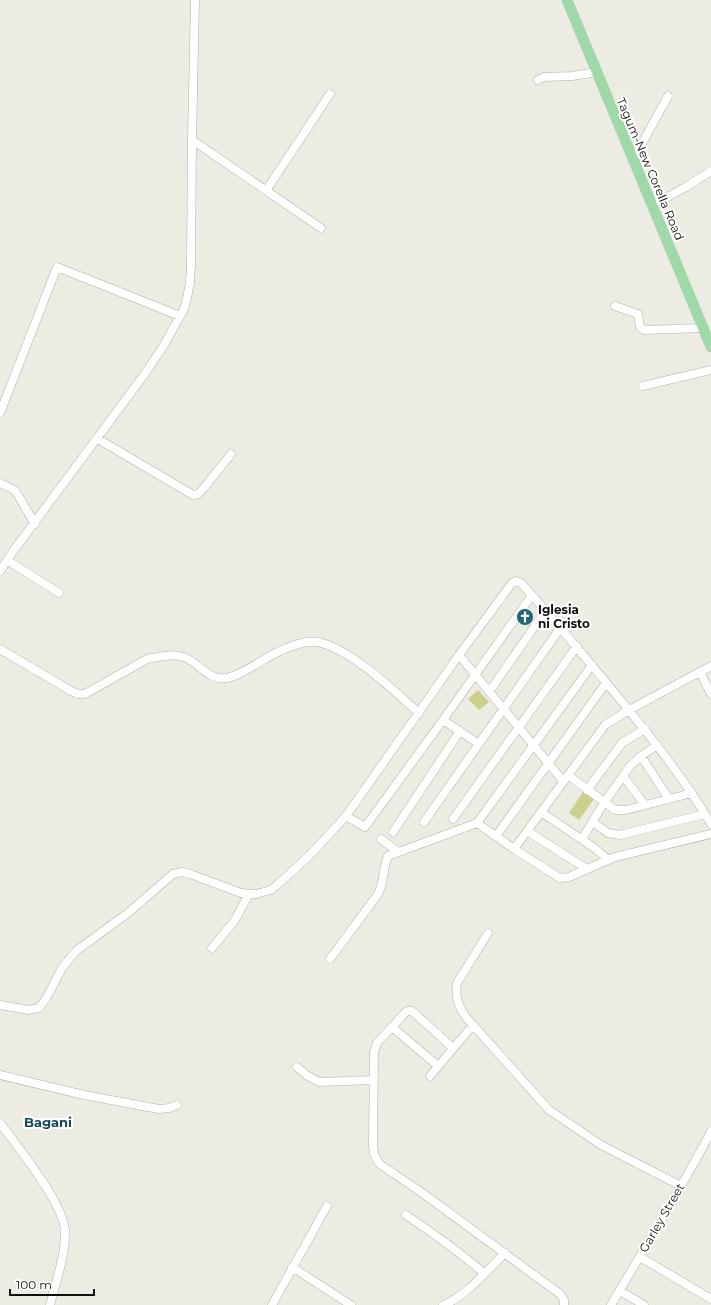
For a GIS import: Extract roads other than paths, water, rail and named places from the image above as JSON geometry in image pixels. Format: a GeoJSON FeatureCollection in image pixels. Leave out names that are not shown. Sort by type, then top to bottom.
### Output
{"type":"FeatureCollection","features":[{"type":"Feature","properties":{"kind":"main road","name":"Tagum-New Corella Road"},"geometry":{"type":"LineString","coordinates":[[567,0],[651,206],[711,347]]}},
{"type":"Feature","properties":{"kind":"street"},"geometry":{"type":"LineString","coordinates":[[0,572],[7,560],[98,439],[160,351],[180,316],[187,298],[191,271],[195,0]]}},
{"type":"Feature","properties":{"kind":"street"},"geometry":{"type":"LineString","coordinates":[[538,80],[544,76],[572,76],[596,72]]}},
{"type":"Feature","properties":{"kind":"street"},"geometry":{"type":"LineString","coordinates":[[266,190],[330,94]]}},
{"type":"Feature","properties":{"kind":"street"},"geometry":{"type":"LineString","coordinates":[[632,160],[668,96]]}},
{"type":"Feature","properties":{"kind":"street"},"geometry":{"type":"LineString","coordinates":[[192,140],[321,228]]}},
{"type":"Feature","properties":{"kind":"street"},"geometry":{"type":"LineString","coordinates":[[651,206],[711,171]]}},
{"type":"Feature","properties":{"kind":"street"},"geometry":{"type":"LineString","coordinates":[[0,414],[2,402],[57,267],[180,316]]}},
{"type":"Feature","properties":{"kind":"street"},"geometry":{"type":"LineString","coordinates":[[615,306],[638,314],[640,327],[644,330],[703,328]]}},
{"type":"Feature","properties":{"kind":"street"},"geometry":{"type":"LineString","coordinates":[[643,386],[711,370]]}},
{"type":"Feature","properties":{"kind":"street"},"geometry":{"type":"LineString","coordinates":[[98,439],[193,495],[198,494],[203,489],[231,454]]}},
{"type":"Feature","properties":{"kind":"street"},"geometry":{"type":"LineString","coordinates":[[0,483],[15,490],[35,524]]}},
{"type":"Feature","properties":{"kind":"street"},"geometry":{"type":"LineString","coordinates":[[7,560],[59,593]]}},
{"type":"Feature","properties":{"kind":"street"},"geometry":{"type":"LineString","coordinates":[[0,1005],[28,1010],[39,1008],[46,999],[62,968],[76,951],[128,913],[173,874],[182,872],[190,874],[241,893],[249,894],[267,891],[283,881],[311,854],[346,816],[512,583],[519,582],[532,595],[592,664],[658,745],[692,793],[711,824]]}},
{"type":"Feature","properties":{"kind":"street"},"geometry":{"type":"LineString","coordinates":[[346,816],[365,827],[444,720],[532,595]]}},
{"type":"Feature","properties":{"kind":"street"},"geometry":{"type":"LineString","coordinates":[[489,692],[546,610]]}},
{"type":"Feature","properties":{"kind":"street"},"geometry":{"type":"LineString","coordinates":[[424,822],[561,627]]}},
{"type":"Feature","properties":{"kind":"street"},"geometry":{"type":"LineString","coordinates":[[0,649],[72,691],[78,694],[85,694],[147,659],[182,656],[188,658],[208,674],[217,678],[225,678],[236,675],[280,651],[306,642],[317,642],[329,646],[364,667],[419,713]]}},
{"type":"Feature","properties":{"kind":"street"},"geometry":{"type":"LineString","coordinates":[[453,819],[576,646]]}},
{"type":"Feature","properties":{"kind":"street"},"geometry":{"type":"LineString","coordinates":[[459,656],[548,763],[565,778],[587,790],[615,810],[620,811],[692,793]]}},
{"type":"Feature","properties":{"kind":"street"},"geometry":{"type":"LineString","coordinates":[[330,959],[378,894],[388,856],[477,823],[592,664]]}},
{"type":"Feature","properties":{"kind":"street"},"geometry":{"type":"LineString","coordinates":[[514,849],[604,726],[629,710],[711,666]]}},
{"type":"Feature","properties":{"kind":"street"},"geometry":{"type":"LineString","coordinates":[[700,672],[711,694]]}},
{"type":"Feature","properties":{"kind":"street"},"geometry":{"type":"LineString","coordinates":[[496,836],[606,683]]}},
{"type":"Feature","properties":{"kind":"street"},"geometry":{"type":"LineString","coordinates":[[444,720],[479,744]]}},
{"type":"Feature","properties":{"kind":"street"},"geometry":{"type":"LineString","coordinates":[[587,790],[622,743],[645,729]]}},
{"type":"Feature","properties":{"kind":"street"},"geometry":{"type":"LineString","coordinates":[[393,832],[460,732]]}},
{"type":"Feature","properties":{"kind":"street"},"geometry":{"type":"LineString","coordinates":[[582,839],[604,803],[630,766],[641,756],[658,745]]}},
{"type":"Feature","properties":{"kind":"street"},"geometry":{"type":"LineString","coordinates":[[641,756],[669,799]]}},
{"type":"Feature","properties":{"kind":"street"},"geometry":{"type":"LineString","coordinates":[[623,776],[645,805]]}},
{"type":"Feature","properties":{"kind":"street"},"geometry":{"type":"LineString","coordinates":[[541,812],[582,839],[609,860]]}},
{"type":"Feature","properties":{"kind":"street"},"geometry":{"type":"LineString","coordinates":[[593,822],[608,833],[620,835],[705,814]]}},
{"type":"Feature","properties":{"kind":"street"},"geometry":{"type":"LineString","coordinates":[[477,823],[514,849],[560,878],[569,877],[623,855],[711,834]]}},
{"type":"Feature","properties":{"kind":"street"},"geometry":{"type":"LineString","coordinates":[[527,831],[587,869]]}},
{"type":"Feature","properties":{"kind":"street"},"geometry":{"type":"LineString","coordinates":[[381,839],[398,852]]}},
{"type":"Feature","properties":{"kind":"street"},"geometry":{"type":"LineString","coordinates":[[212,948],[235,920],[249,894]]}},
{"type":"Feature","properties":{"kind":"street"},"geometry":{"type":"LineString","coordinates":[[488,933],[462,974],[456,988],[457,1000],[460,1008],[473,1025],[548,1110],[601,1145],[681,1186]]}},
{"type":"Feature","properties":{"kind":"street"},"geometry":{"type":"LineString","coordinates":[[453,1048],[412,1011],[409,1010],[377,1043],[374,1049],[373,1149],[376,1160],[560,1294],[564,1300],[564,1305]]}},
{"type":"Feature","properties":{"kind":"street"},"geometry":{"type":"LineString","coordinates":[[430,1076],[473,1025]]}},
{"type":"Feature","properties":{"kind":"street"},"geometry":{"type":"LineString","coordinates":[[392,1027],[438,1066]]}},
{"type":"Feature","properties":{"kind":"street"},"geometry":{"type":"LineString","coordinates":[[297,1067],[308,1076],[319,1082],[374,1080]]}},
{"type":"Feature","properties":{"kind":"street"},"geometry":{"type":"LineString","coordinates":[[0,1075],[84,1095],[159,1109],[178,1105]]}},
{"type":"Feature","properties":{"kind":"street"},"geometry":{"type":"LineString","coordinates":[[0,1123],[31,1165],[56,1204],[63,1219],[65,1232],[64,1252],[60,1274],[50,1305]]}},
{"type":"Feature","properties":{"kind":"street","name":"Garley Street"},"geometry":{"type":"LineString","coordinates":[[611,1305],[681,1186],[711,1131]]}},
{"type":"Feature","properties":{"kind":"street"},"geometry":{"type":"LineString","coordinates":[[272,1305],[327,1206]]}},
{"type":"Feature","properties":{"kind":"street"},"geometry":{"type":"LineString","coordinates":[[406,1215],[442,1240],[484,1273]]}},
{"type":"Feature","properties":{"kind":"street"},"geometry":{"type":"LineString","coordinates":[[449,1304],[460,1296],[505,1253]]}},
{"type":"Feature","properties":{"kind":"street"},"geometry":{"type":"LineString","coordinates":[[640,1257],[711,1299]]}},
{"type":"Feature","properties":{"kind":"street"},"geometry":{"type":"LineString","coordinates":[[292,1268],[351,1305]]}},
{"type":"Feature","properties":{"kind":"street"},"geometry":{"type":"LineString","coordinates":[[620,1291],[644,1305]]}},
{"type":"Feature","properties":{"kind":"place","name":"Iglesia ni Cristo"},"geometry":{"type":"Point","coordinates":[525,617]}},
{"type":"Feature","properties":{"kind":"district","name":"Bagani"},"geometry":{"type":"Point","coordinates":[48,1122]}}]}
